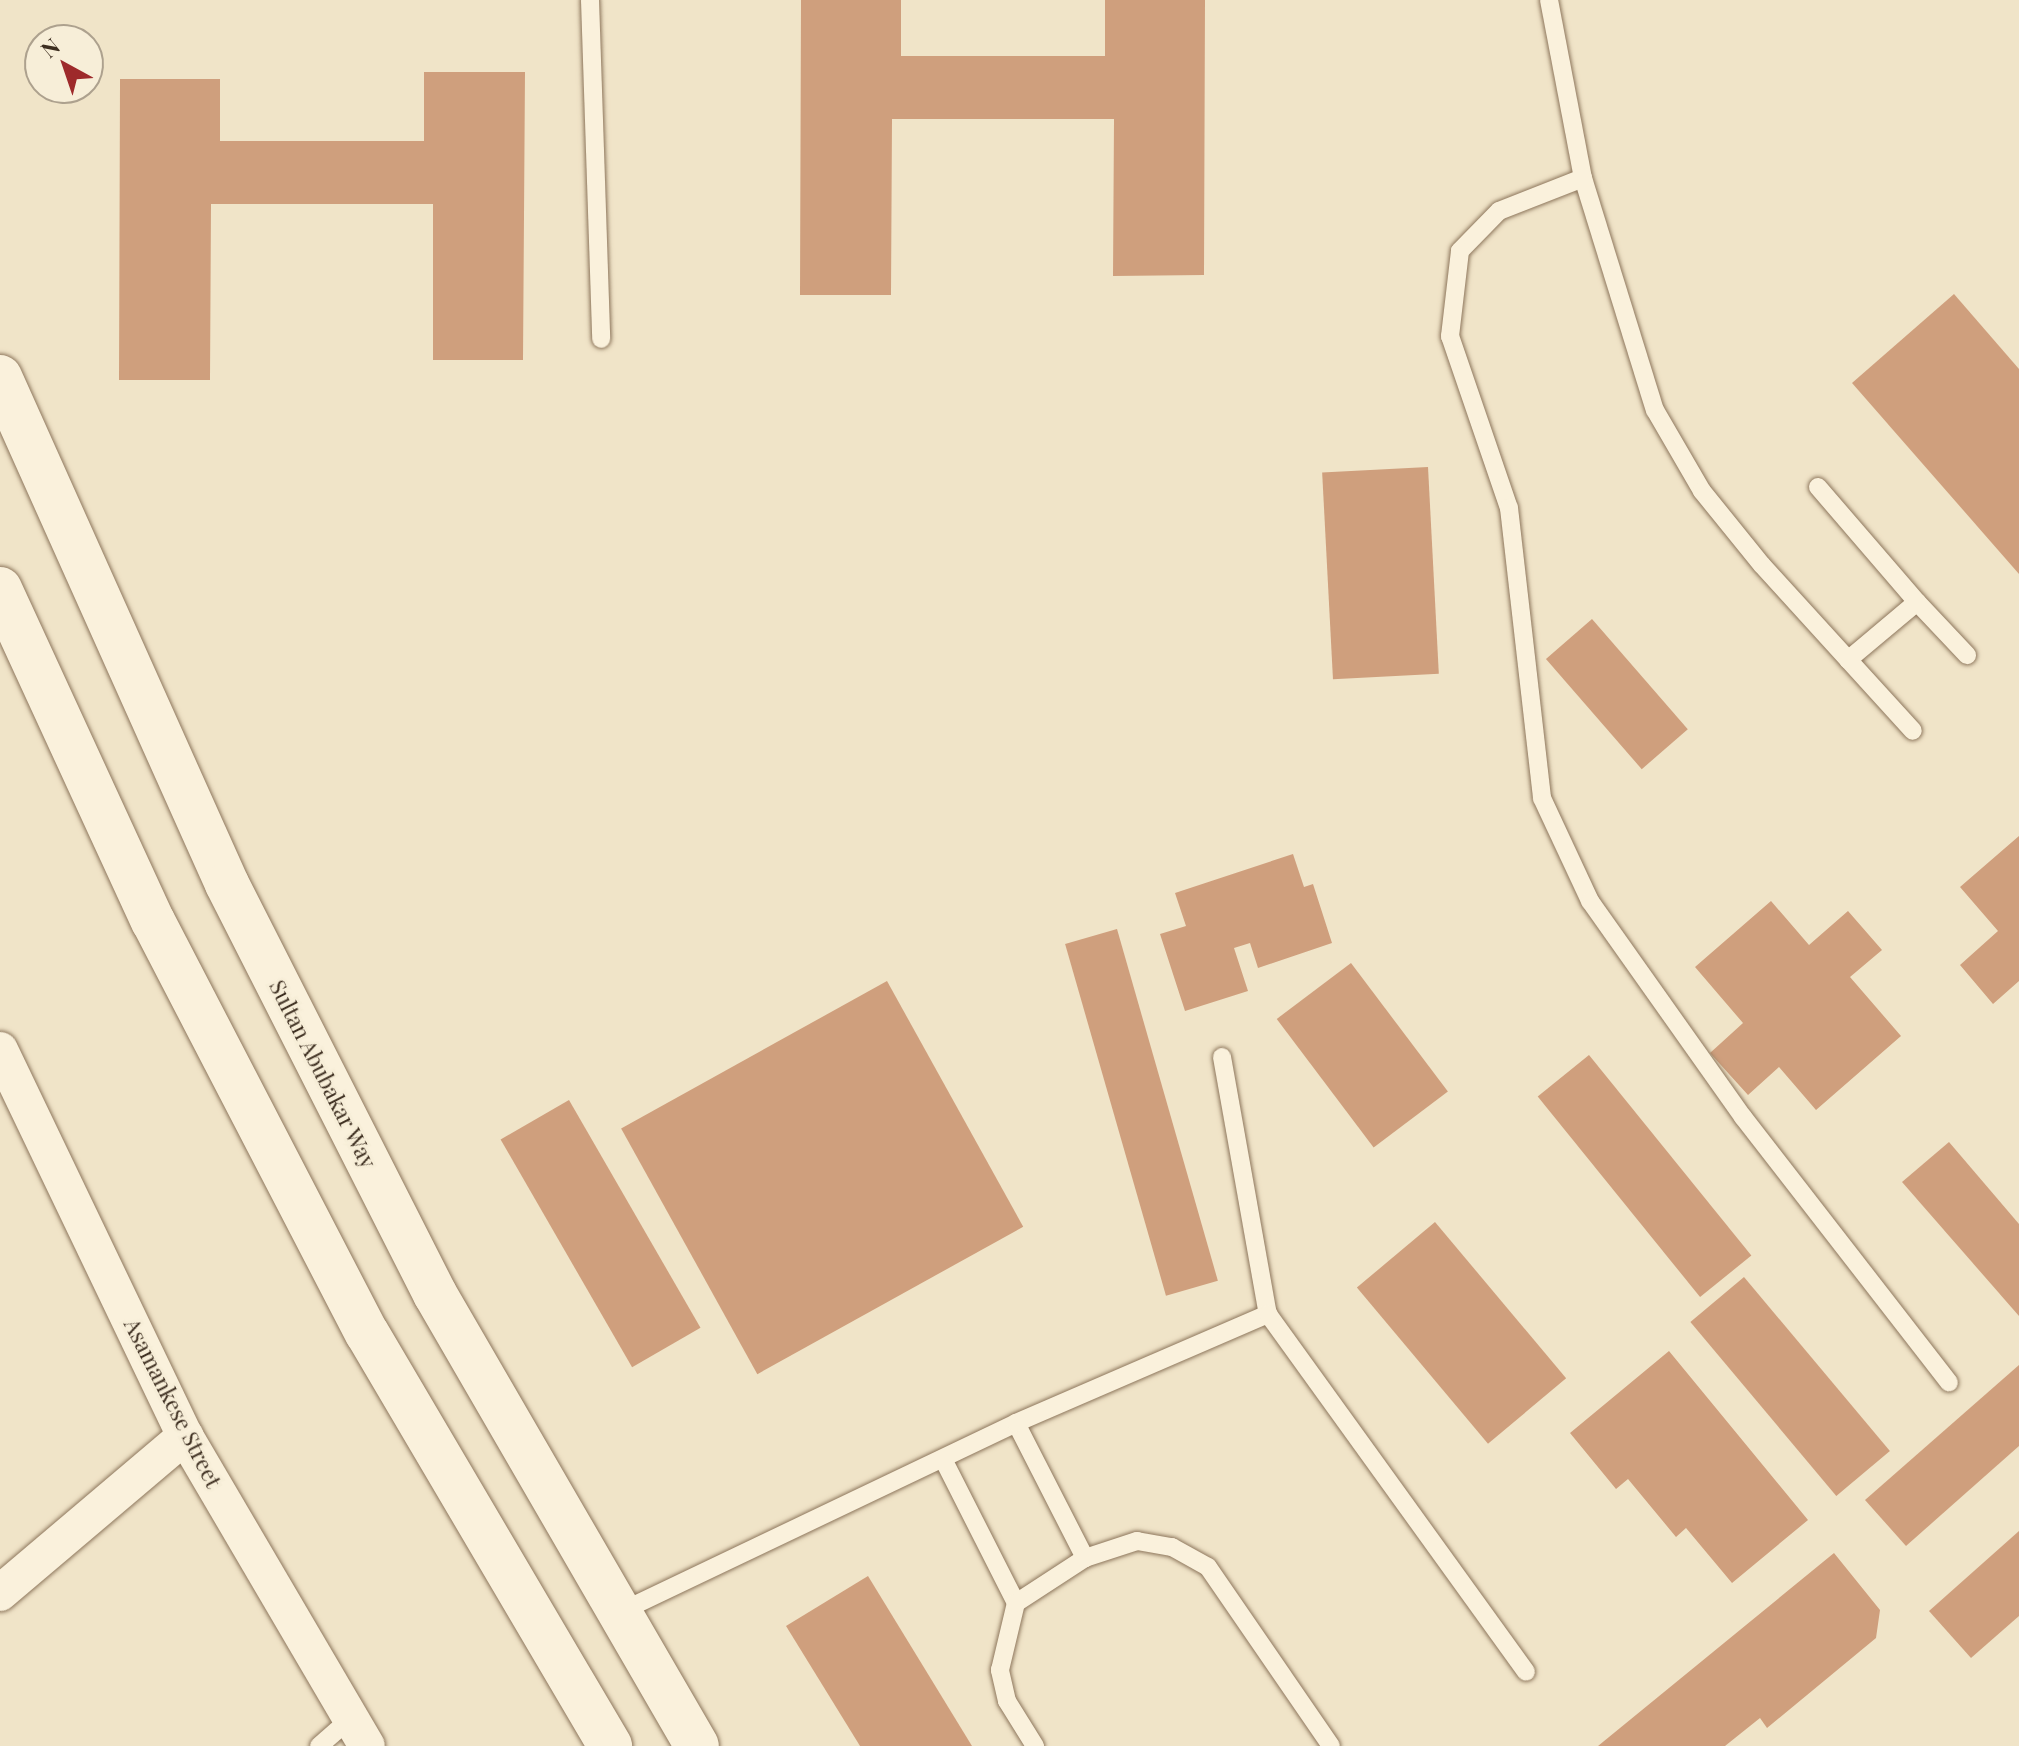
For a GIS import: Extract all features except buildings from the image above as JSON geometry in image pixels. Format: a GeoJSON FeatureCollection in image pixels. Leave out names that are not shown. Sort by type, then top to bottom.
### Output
{"type":"FeatureCollection","features":[{"type":"Feature","properties":{"kind":"main road","name":"Sultan Abubakar Way"},"geometry":{"type":"LineString","coordinates":[[0,377],[227,884],[435,1294],[697,1746]]}},
{"type":"Feature","properties":{"kind":"main road"},"geometry":{"type":"LineString","coordinates":[[0,589],[153,921],[360,1319],[610,1746]]}},
{"type":"Feature","properties":{"kind":"street","name":"Asamankese Street"},"geometry":{"type":"LineString","coordinates":[[0,1050],[185,1436],[358,1732]]}},
{"type":"Feature","properties":{"kind":"street"},"geometry":{"type":"LineString","coordinates":[[0,1593],[185,1436]]}},
{"type":"Feature","properties":{"kind":"lane"},"geometry":{"type":"LineString","coordinates":[[590,0],[601,339]]}},
{"type":"Feature","properties":{"kind":"lane"},"geometry":{"type":"LineString","coordinates":[[1549,0],[1583,178],[1655,410],[1702,491],[1913,731]]}},
{"type":"Feature","properties":{"kind":"lane"},"geometry":{"type":"LineString","coordinates":[[1583,178],[1499,211],[1460,251],[1450,336],[1509,508],[1542,798],[1590,901],[1743,1117],[1949,1383]]}},
{"type":"Feature","properties":{"kind":"lane"},"geometry":{"type":"LineString","coordinates":[[1818,487],[1967,655]]}},
{"type":"Feature","properties":{"kind":"lane"},"geometry":{"type":"LineString","coordinates":[[1848,660],[1917,602]]}},
{"type":"Feature","properties":{"kind":"lane"},"geometry":{"type":"LineString","coordinates":[[1222,1057],[1268,1314],[1526,1672]]}},
{"type":"Feature","properties":{"kind":"lane"},"geometry":{"type":"LineString","coordinates":[[618,1613],[1016,1423],[1268,1314]]}},
{"type":"Feature","properties":{"kind":"lane"},"geometry":{"type":"LineString","coordinates":[[1016,1423],[1085,1558]]}},
{"type":"Feature","properties":{"kind":"lane"},"geometry":{"type":"LineString","coordinates":[[943,1459],[1016,1603],[1000,1670],[1007,1701],[1035,1746]]}},
{"type":"Feature","properties":{"kind":"lane"},"geometry":{"type":"LineString","coordinates":[[1016,1603],[1085,1558],[1137,1541],[1172,1547],[1208,1567],[1331,1746]]}},
{"type":"Feature","properties":{"kind":"lane"},"geometry":{"type":"LineString","coordinates":[[319,1746],[358,1732]]}}]}
